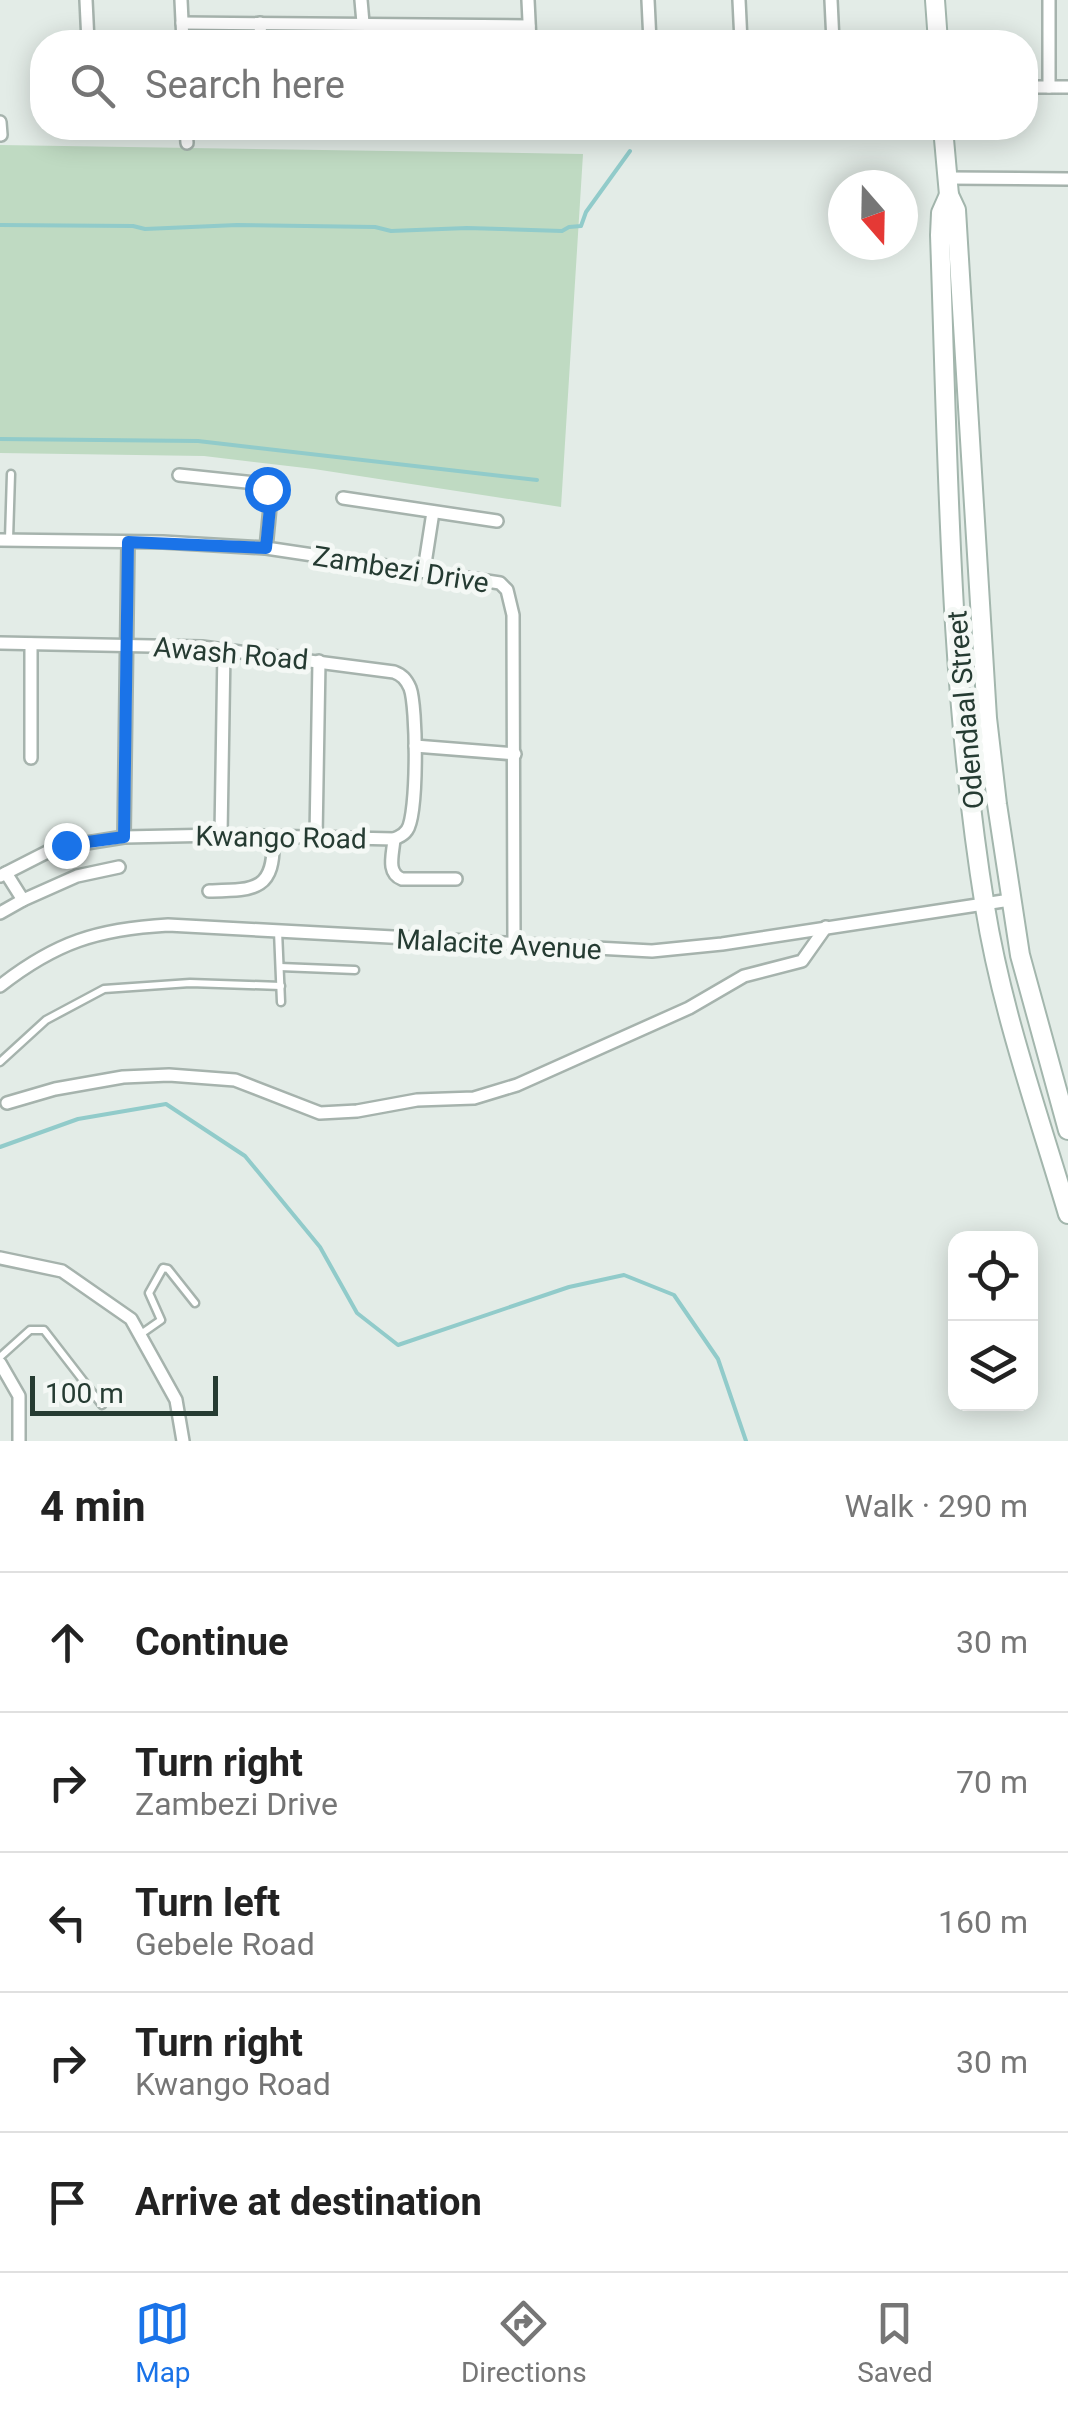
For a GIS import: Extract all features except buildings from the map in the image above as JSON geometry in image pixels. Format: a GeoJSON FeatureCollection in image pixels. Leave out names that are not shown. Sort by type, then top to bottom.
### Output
{"type":"FeatureCollection","features":[{"type":"Feature","properties":{"kind":"street"},"geometry":{"type":"LineString","coordinates":[[86,0],[87,30]]}},
{"type":"Feature","properties":{"kind":"street"},"geometry":{"type":"LineString","coordinates":[[181,0],[182,30]]}},
{"type":"Feature","properties":{"kind":"street"},"geometry":{"type":"LineString","coordinates":[[361,0],[363,23]]}},
{"type":"Feature","properties":{"kind":"street"},"geometry":{"type":"LineString","coordinates":[[528,0],[530,30]]}},
{"type":"Feature","properties":{"kind":"street"},"geometry":{"type":"LineString","coordinates":[[648,0],[649,30]]}},
{"type":"Feature","properties":{"kind":"street"},"geometry":{"type":"LineString","coordinates":[[739,0],[740,30]]}},
{"type":"Feature","properties":{"kind":"street"},"geometry":{"type":"LineString","coordinates":[[831,0],[833,30]]}},
{"type":"Feature","properties":{"kind":"street"},"geometry":{"type":"LineString","coordinates":[[936,0],[937,30]]}},
{"type":"Feature","properties":{"kind":"street"},"geometry":{"type":"LineString","coordinates":[[1049,0],[1049,87]]}},
{"type":"Feature","properties":{"kind":"street"},"geometry":{"type":"LineString","coordinates":[[182,23],[530,26]]}},
{"type":"Feature","properties":{"kind":"street"},"geometry":{"type":"LineString","coordinates":[[260,23],[260,30]]}},
{"type":"Feature","properties":{"kind":"street"},"geometry":{"type":"LineString","coordinates":[[1038,87],[1068,87]]}},
{"type":"Feature","properties":{"kind":"street"},"geometry":{"type":"LineString","coordinates":[[0,122],[1,135]]}},
{"type":"Feature","properties":{"kind":"street","name":"Odendaal Street"},"geometry":{"type":"LineString","coordinates":[[944,140],[949,187],[956,210],[987,718],[1020,955],[1068,1130]]}},
{"type":"Feature","properties":{"kind":"street"},"geometry":{"type":"LineString","coordinates":[[949,187],[1068,179]]}},
{"type":"Feature","properties":{"kind":"street","name":"Odendaal Street"},"geometry":{"type":"LineString","coordinates":[[949,187],[941,213],[940,235],[962,714],[985,904],[1010,1020],[1068,1214]]}},
{"type":"Feature","properties":{"kind":"street"},"geometry":{"type":"LineString","coordinates":[[179,476],[256,483],[267,489],[271,497],[266,548]]}},
{"type":"Feature","properties":{"kind":"street"},"geometry":{"type":"LineString","coordinates":[[343,498],[497,521]]}},
{"type":"Feature","properties":{"kind":"street"},"geometry":{"type":"LineString","coordinates":[[424,570],[433,512]]}},
{"type":"Feature","properties":{"kind":"street","name":"Zambezi Drive"},"geometry":{"type":"LineString","coordinates":[[5,540],[266,548],[500,583],[508,590],[513,615],[514,943]]}},
{"type":"Feature","properties":{"kind":"street"},"geometry":{"type":"LineString","coordinates":[[124,837],[128,542]]}},
{"type":"Feature","properties":{"kind":"street","name":"Awash Road"},"geometry":{"type":"LineString","coordinates":[[0,642],[224,649],[401,675]]}},
{"type":"Feature","properties":{"kind":"street"},"geometry":{"type":"LineString","coordinates":[[31,644],[31,758]]}},
{"type":"Feature","properties":{"kind":"street"},"geometry":{"type":"LineString","coordinates":[[221,835],[224,649]]}},
{"type":"Feature","properties":{"kind":"street"},"geometry":{"type":"LineString","coordinates":[[316,838],[319,661]]}},
{"type":"Feature","properties":{"kind":"street","name":"Kwango Road"},"geometry":{"type":"LineString","coordinates":[[3,874],[55,848],[124,837],[394,839],[408,830],[413,814],[413,699],[401,675]]}},
{"type":"Feature","properties":{"kind":"street"},"geometry":{"type":"LineString","coordinates":[[415,746],[515,754]]}},
{"type":"Feature","properties":{"kind":"street"},"geometry":{"type":"LineString","coordinates":[[209,891],[247,890],[265,878],[274,863],[273,838]]}},
{"type":"Feature","properties":{"kind":"street"},"geometry":{"type":"LineString","coordinates":[[394,839],[394,876],[402,880],[456,879]]}},
{"type":"Feature","properties":{"kind":"street"},"geometry":{"type":"LineString","coordinates":[[0,913],[77,876],[120,867]]}},
{"type":"Feature","properties":{"kind":"street"},"geometry":{"type":"LineString","coordinates":[[3,874],[23,900]]}},
{"type":"Feature","properties":{"kind":"street","name":"Malacite Avenue"},"geometry":{"type":"LineString","coordinates":[[0,986],[58,946],[101,932],[168,926],[652,951],[1010,900]]}},
{"type":"Feature","properties":{"kind":"street"},"geometry":{"type":"LineString","coordinates":[[7,1104],[54,1089],[123,1077],[169,1075],[236,1080],[320,1113],[487,1095],[689,1008],[744,976],[802,962],[826,927]]}},
{"type":"Feature","properties":{"kind":"street"},"geometry":{"type":"LineString","coordinates":[[0,1258],[62,1271],[128,1316],[142,1334],[176,1400],[183,1441]]}},
{"type":"Feature","properties":{"kind":"street"},"geometry":{"type":"LineString","coordinates":[[0,1360],[20,1396],[19,1441]]}},
{"type":"Feature","properties":{"kind":"lane"},"geometry":{"type":"LineString","coordinates":[[5,540],[11,474]]}},
{"type":"Feature","properties":{"kind":"lane"},"geometry":{"type":"LineString","coordinates":[[278,931],[281,1002]]}},
{"type":"Feature","properties":{"kind":"lane"},"geometry":{"type":"LineString","coordinates":[[280,967],[354,970]]}},
{"type":"Feature","properties":{"kind":"lane"},"geometry":{"type":"LineString","coordinates":[[0,1062],[46,1020],[104,989],[190,983],[280,986]]}},
{"type":"Feature","properties":{"kind":"lane"},"geometry":{"type":"LineString","coordinates":[[142,1334],[161,1320],[148,1293],[163,1268],[168,1269],[195,1303]]}},
{"type":"Feature","properties":{"kind":"lane"},"geometry":{"type":"LineString","coordinates":[[0,1360],[30,1330],[40,1328],[102,1405]]}},
{"type":"Feature","properties":{"kind":"green space"},"geometry":{"type":"Polygon","coordinates":[[[0,145],[583,154],[561,507],[204,456],[0,453],[0,145]]]}},
{"type":"Feature","properties":{"kind":"waterway"},"geometry":{"type":"LineString","coordinates":[[0,225],[562,231],[581,226],[586,212],[630,151]]}},
{"type":"Feature","properties":{"kind":"waterway"},"geometry":{"type":"LineString","coordinates":[[0,439],[198,441],[537,480]]}},
{"type":"Feature","properties":{"kind":"waterway"},"geometry":{"type":"LineString","coordinates":[[0,1147],[78,1119],[166,1104],[245,1156],[320,1247],[357,1313],[398,1345],[569,1287],[624,1275],[674,1295],[718,1359],[746,1441]]}},
{"type":"Feature","properties":{"kind":"route"},"geometry":{"type":"LineString","coordinates":[[66,845],[124,837],[128,542],[266,548],[271,497],[267,489]]}}]}
